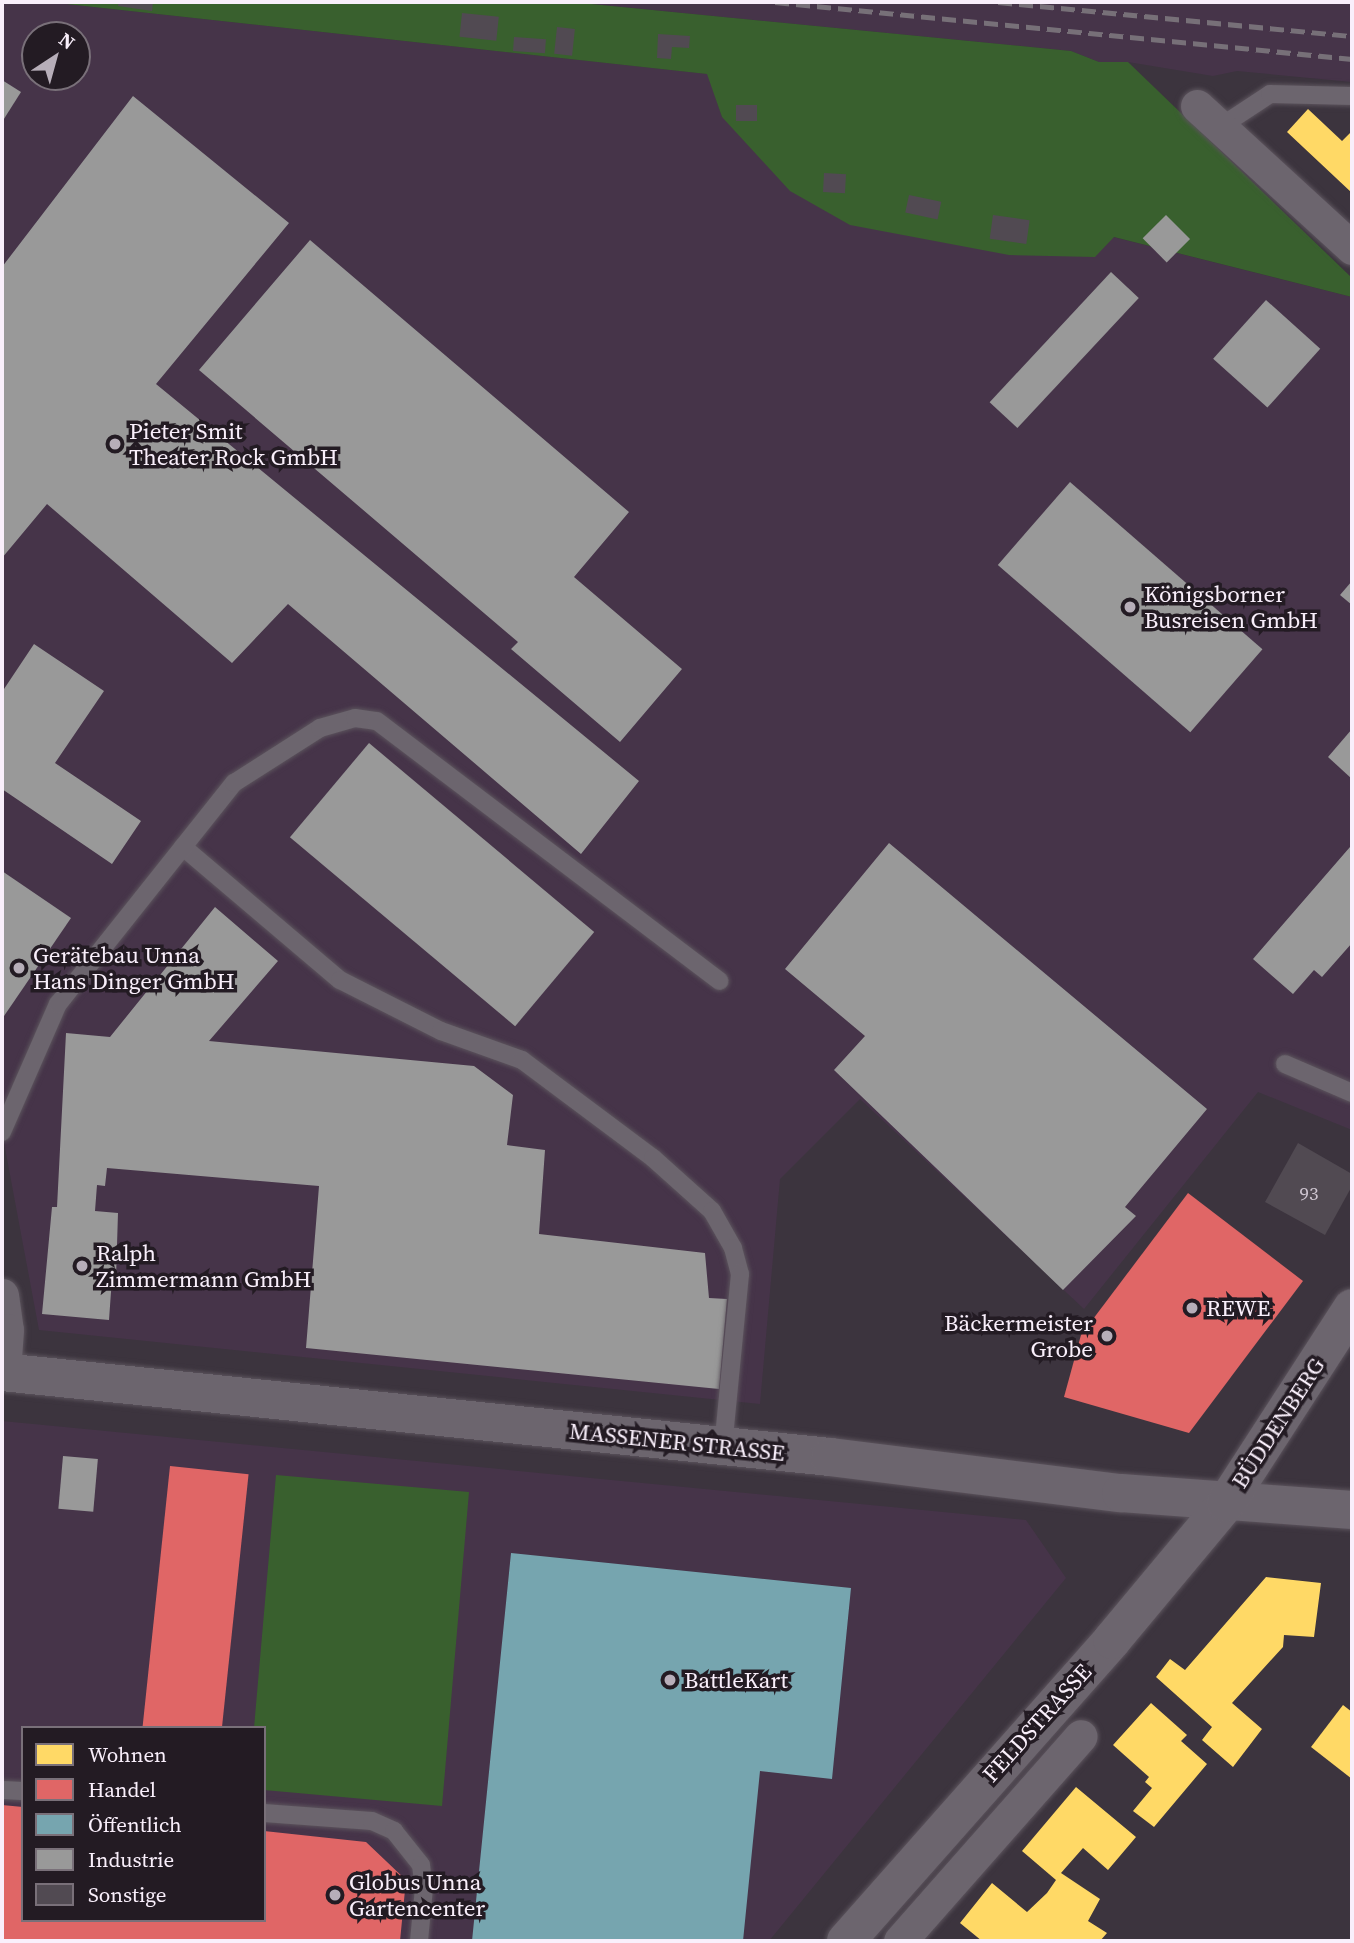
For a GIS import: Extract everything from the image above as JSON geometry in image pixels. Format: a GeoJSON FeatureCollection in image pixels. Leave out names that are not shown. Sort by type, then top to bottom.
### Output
{"type":"FeatureCollection","features":[{"type":"Feature","properties":{"kind":"main road","name":"BÜDDENBERG"},"geometry":{"type":"LineString","coordinates":[[1226,1503],[1352,1308]]}},
{"type":"Feature","properties":{"kind":"main road","name":"MASSENER STRASSE"},"geometry":{"type":"LineString","coordinates":[[3,1372],[723,1446],[1226,1503],[1352,1510]]}},
{"type":"Feature","properties":{"kind":"main road","name":"FELDSTRASSE"},"geometry":{"type":"LineString","coordinates":[[846,1941],[1112,1640],[1226,1503]]}},
{"type":"Feature","properties":{"kind":"street"},"geometry":{"type":"LineString","coordinates":[[1208,117],[1352,248]]}},
{"type":"Feature","properties":{"kind":"street"},"geometry":{"type":"LineString","coordinates":[[2,1295],[7,1330],[3,1372]]}},
{"type":"Feature","properties":{"kind":"street","name":"FELDSTRASSE"},"geometry":{"type":"LineString","coordinates":[[900,1941],[1081,1736]]}},
{"type":"Feature","properties":{"kind":"lane"},"geometry":{"type":"LineString","coordinates":[[1208,117],[1270,94],[1352,96]]}},
{"type":"Feature","properties":{"kind":"lane"},"geometry":{"type":"LineString","coordinates":[[2,1132],[58,1004],[234,783],[320,728],[355,718],[377,721],[719,981]]}},
{"type":"Feature","properties":{"kind":"lane"},"geometry":{"type":"LineString","coordinates":[[183,847],[340,980],[441,1031],[522,1060],[653,1158],[712,1211],[733,1248],[740,1274],[723,1446]]}},
{"type":"Feature","properties":{"kind":"lane"},"geometry":{"type":"LineString","coordinates":[[1285,1064],[1352,1093]]}},
{"type":"Feature","properties":{"kind":"lane"},"geometry":{"type":"LineString","coordinates":[[2,1790],[21,1791]]}},
{"type":"Feature","properties":{"kind":"lane"},"geometry":{"type":"LineString","coordinates":[[266,1812],[372,1821],[394,1831],[421,1865],[424,1888],[419,1941]]}},
{"type":"Feature","properties":{"kind":"shaded area"},"geometry":{"type":"Polygon","coordinates":[[[2,2],[48,2],[708,74],[722,117],[1113,237],[1352,297],[1352,1130],[1258,1092],[1084,1309],[860,1099],[780,1179],[760,1404],[39,1330],[2,1132],[2,2]]]}},
{"type":"Feature","properties":{"kind":"shaded area"},"geometry":{"type":"Polygon","coordinates":[[[571,2],[1352,2],[1352,82],[1237,71],[1213,76],[1128,62],[1099,62],[1071,51],[571,2]]]}},
{"type":"Feature","properties":{"kind":"shaded area"},"geometry":{"type":"Polygon","coordinates":[[[2,1421],[1026,1520],[1066,1578],[769,1941],[2,1941],[2,1421]]]}},
{"type":"Feature","properties":{"kind":"green space"},"geometry":{"type":"Polygon","coordinates":[[[48,2],[571,2],[1071,51],[1099,62],[1128,62],[1352,278],[1352,297],[1114,237],[1095,257],[1009,255],[850,225],[790,191],[722,117],[707,74],[48,2]]]}},
{"type":"Feature","properties":{"kind":"green space"},"geometry":{"type":"Polygon","coordinates":[[[276,1475],[469,1492],[442,1806],[266,1790],[266,1726],[254,1726],[276,1475]]]}},
{"type":"Feature","properties":{"kind":"building: Wohnen"},"geometry":{"type":"Polygon","coordinates":[[[1308,109],[1342,141],[1352,131],[1352,193],[1287,132],[1308,109]]]}},
{"type":"Feature","properties":{"kind":"building: Wohnen"},"geometry":{"type":"Polygon","coordinates":[[[1266,1577],[1321,1583],[1314,1637],[1284,1635],[1283,1647],[1232,1703],[1262,1729],[1233,1767],[1202,1740],[1212,1727],[1156,1677],[1170,1659],[1185,1670],[1266,1577]]]}},
{"type":"Feature","properties":{"kind":"building: Wohnen"},"geometry":{"type":"Polygon","coordinates":[[[1151,1703],[1187,1735],[1181,1741],[1207,1764],[1154,1827],[1133,1811],[1152,1788],[1145,1782],[1149,1777],[1113,1745],[1151,1703]]]}},
{"type":"Feature","properties":{"kind":"building: Wohnen"},"geometry":{"type":"Polygon","coordinates":[[[1343,1705],[1352,1712],[1352,1779],[1311,1747],[1343,1705]]]}},
{"type":"Feature","properties":{"kind":"building: Wohnen"},"geometry":{"type":"Polygon","coordinates":[[[1076,1787],[1136,1837],[1108,1870],[1083,1848],[1061,1873],[1100,1899],[1088,1921],[1107,1933],[1100,1941],[982,1941],[960,1923],[992,1883],[1027,1912],[1056,1880],[1022,1851],[1076,1787]]]}},
{"type":"Feature","properties":{"kind":"building: Handel","name":"REWE"},"geometry":{"type":"Polygon","coordinates":[[[1188,1193],[1303,1281],[1189,1433],[1064,1397],[1081,1335],[1188,1193]]]}},
{"type":"Feature","properties":{"kind":"building: Handel"},"geometry":{"type":"Polygon","coordinates":[[[170,1466],[249,1474],[222,1726],[143,1726],[170,1466]]]}},
{"type":"Feature","properties":{"kind":"building: Handel","name":"Globus Unna Gartencenter"},"geometry":{"type":"Polygon","coordinates":[[[2,1805],[21,1807],[21,1922],[266,1922],[266,1831],[366,1842],[406,1880],[400,1941],[2,1941],[2,1805]]]}},
{"type":"Feature","properties":{"kind":"building: Öffentlich","name":"BattleKart"},"geometry":{"type":"Polygon","coordinates":[[[511,1553],[851,1588],[832,1779],[760,1771],[743,1941],[472,1941],[511,1553]]]}},
{"type":"Feature","properties":{"kind":"building: Industrie"},"geometry":{"type":"Polygon","coordinates":[[[2,80],[21,92],[2,122],[2,80]]]}},
{"type":"Feature","properties":{"kind":"building: Industrie","name":"Pieter Smit Theater Rock GmbH"},"geometry":{"type":"Polygon","coordinates":[[[133,96],[289,223],[156,384],[639,781],[581,854],[288,604],[232,663],[47,504],[2,558],[2,267],[133,96]]]}},
{"type":"Feature","properties":{"kind":"building: Industrie"},"geometry":{"type":"Polygon","coordinates":[[[1166,215],[1190,239],[1167,262],[1143,238],[1166,215]]]}},
{"type":"Feature","properties":{"kind":"building: Industrie"},"geometry":{"type":"Polygon","coordinates":[[[310,240],[629,512],[574,577],[682,669],[620,742],[511,649],[518,642],[199,370],[310,240]]]}},
{"type":"Feature","properties":{"kind":"building: Industrie"},"geometry":{"type":"Polygon","coordinates":[[[1111,272],[1139,298],[1017,428],[990,402],[1111,272]]]}},
{"type":"Feature","properties":{"kind":"building: Industrie"},"geometry":{"type":"Polygon","coordinates":[[[1266,300],[1320,349],[1267,408],[1213,359],[1266,300]]]}},
{"type":"Feature","properties":{"kind":"building: Industrie","name":"Königsborner Busreisen GmbH"},"geometry":{"type":"Polygon","coordinates":[[[1070,482],[1262,649],[1190,732],[998,565],[1070,482]]]}},
{"type":"Feature","properties":{"kind":"building: Industrie"},"geometry":{"type":"Polygon","coordinates":[[[1352,581],[1352,605],[1340,595],[1352,581]]]}},
{"type":"Feature","properties":{"kind":"building: Industrie"},"geometry":{"type":"Polygon","coordinates":[[[34,644],[104,691],[55,763],[141,821],[112,864],[2,789],[2,692],[34,644]]]}},
{"type":"Feature","properties":{"kind":"building: Industrie"},"geometry":{"type":"Polygon","coordinates":[[[1352,729],[1352,779],[1328,757],[1352,729]]]}},
{"type":"Feature","properties":{"kind":"building: Industrie"},"geometry":{"type":"Polygon","coordinates":[[[369,743],[594,932],[515,1026],[290,837],[369,743]]]}},
{"type":"Feature","properties":{"kind":"building: Industrie"},"geometry":{"type":"Polygon","coordinates":[[[889,843],[1207,1109],[1125,1207],[1136,1216],[1063,1290],[834,1070],[865,1036],[785,969],[889,843]]]}},
{"type":"Feature","properties":{"kind":"building: Industrie"},"geometry":{"type":"Polygon","coordinates":[[[1350,847],[1352,943],[1322,977],[1314,970],[1293,994],[1253,959],[1350,847]]]}},
{"type":"Feature","properties":{"kind":"building: Industrie","name":"Gerätebau Unna Hans Dinger GmbH"},"geometry":{"type":"Polygon","coordinates":[[[2,871],[71,918],[2,1019],[2,871]]]}},
{"type":"Feature","properties":{"kind":"building: Industrie"},"geometry":{"type":"Polygon","coordinates":[[[215,907],[278,961],[209,1041],[474,1066],[513,1095],[507,1145],[545,1150],[539,1234],[705,1253],[709,1298],[727,1299],[719,1389],[306,1348],[319,1186],[107,1168],[105,1186],[97,1185],[95,1211],[118,1213],[116,1278],[112,1278],[109,1320],[42,1314],[52,1207],[57,1207],[66,1033],[110,1037],[215,907]]]}},
{"type":"Feature","properties":{"kind":"building: Industrie"},"geometry":{"type":"Polygon","coordinates":[[[63,1456],[98,1459],[93,1512],[58,1509],[63,1456]]]}},
{"type":"Feature","properties":{"kind":"building: Sonstige"},"geometry":{"type":"Polygon","coordinates":[[[119,2],[153,2],[152,11],[118,6],[119,2]]]}},
{"type":"Feature","properties":{"kind":"building: Sonstige"},"geometry":{"type":"Polygon","coordinates":[[[462,13],[499,17],[496,41],[459,37],[462,13]]]}},
{"type":"Feature","properties":{"kind":"building: Sonstige"},"geometry":{"type":"Polygon","coordinates":[[[557,27],[575,29],[572,56],[554,54],[557,27]]]}},
{"type":"Feature","properties":{"kind":"building: Sonstige"},"geometry":{"type":"Polygon","coordinates":[[[658,34],[690,36],[689,48],[672,47],[671,59],[657,58],[658,34]]]}},
{"type":"Feature","properties":{"kind":"building: Sonstige"},"geometry":{"type":"Polygon","coordinates":[[[514,37],[546,39],[545,53],[513,51],[514,37]]]}},
{"type":"Feature","properties":{"kind":"building: Sonstige"},"geometry":{"type":"Polygon","coordinates":[[[736,105],[757,105],[757,121],[736,121],[736,105]]]}},
{"type":"Feature","properties":{"kind":"building: Sonstige"},"geometry":{"type":"Polygon","coordinates":[[[824,173],[846,174],[845,193],[823,192],[824,173]]]}},
{"type":"Feature","properties":{"kind":"building: Sonstige"},"geometry":{"type":"Polygon","coordinates":[[[909,195],[941,202],[938,219],[905,213],[909,195]]]}},
{"type":"Feature","properties":{"kind":"building: Sonstige"},"geometry":{"type":"Polygon","coordinates":[[[993,215],[1030,220],[1026,244],[990,239],[993,215]]]}},
{"type":"Feature","properties":{"kind":"building: Sonstige"},"geometry":{"type":"Polygon","coordinates":[[[1298,1143],[1352,1174],[1352,1186],[1325,1235],[1265,1202],[1298,1143]]]}},
{"type":"Feature","properties":{"kind":"railway"},"geometry":{"type":"LineString","coordinates":[[775,2],[1352,59]]}},
{"type":"Feature","properties":{"kind":"railway"},"geometry":{"type":"LineString","coordinates":[[998,2],[1352,36]]}},
{"type":"Feature","properties":{"kind":"place","name":"Pieter Smit Theater Rock GmbH"},"geometry":{"type":"Point","coordinates":[115,444]}},
{"type":"Feature","properties":{"kind":"place","name":"Königsborner Busreisen GmbH"},"geometry":{"type":"Point","coordinates":[1130,607]}},
{"type":"Feature","properties":{"kind":"place","name":"Gerätebau Unna Hans Dinger GmbH"},"geometry":{"type":"Point","coordinates":[19,968]}},
{"type":"Feature","properties":{"kind":"place","name":"Ralph Zimmermann GmbH"},"geometry":{"type":"Point","coordinates":[82,1266]}},
{"type":"Feature","properties":{"kind":"place","name":"REWE"},"geometry":{"type":"Point","coordinates":[1192,1308]}},
{"type":"Feature","properties":{"kind":"place","name":"Bäckermeister Grobe"},"geometry":{"type":"Point","coordinates":[1107,1336]}},
{"type":"Feature","properties":{"kind":"place","name":"BattleKart"},"geometry":{"type":"Point","coordinates":[670,1680]}},
{"type":"Feature","properties":{"kind":"place","name":"Globus Unna Gartencenter"},"geometry":{"type":"Point","coordinates":[335,1895]}}]}
